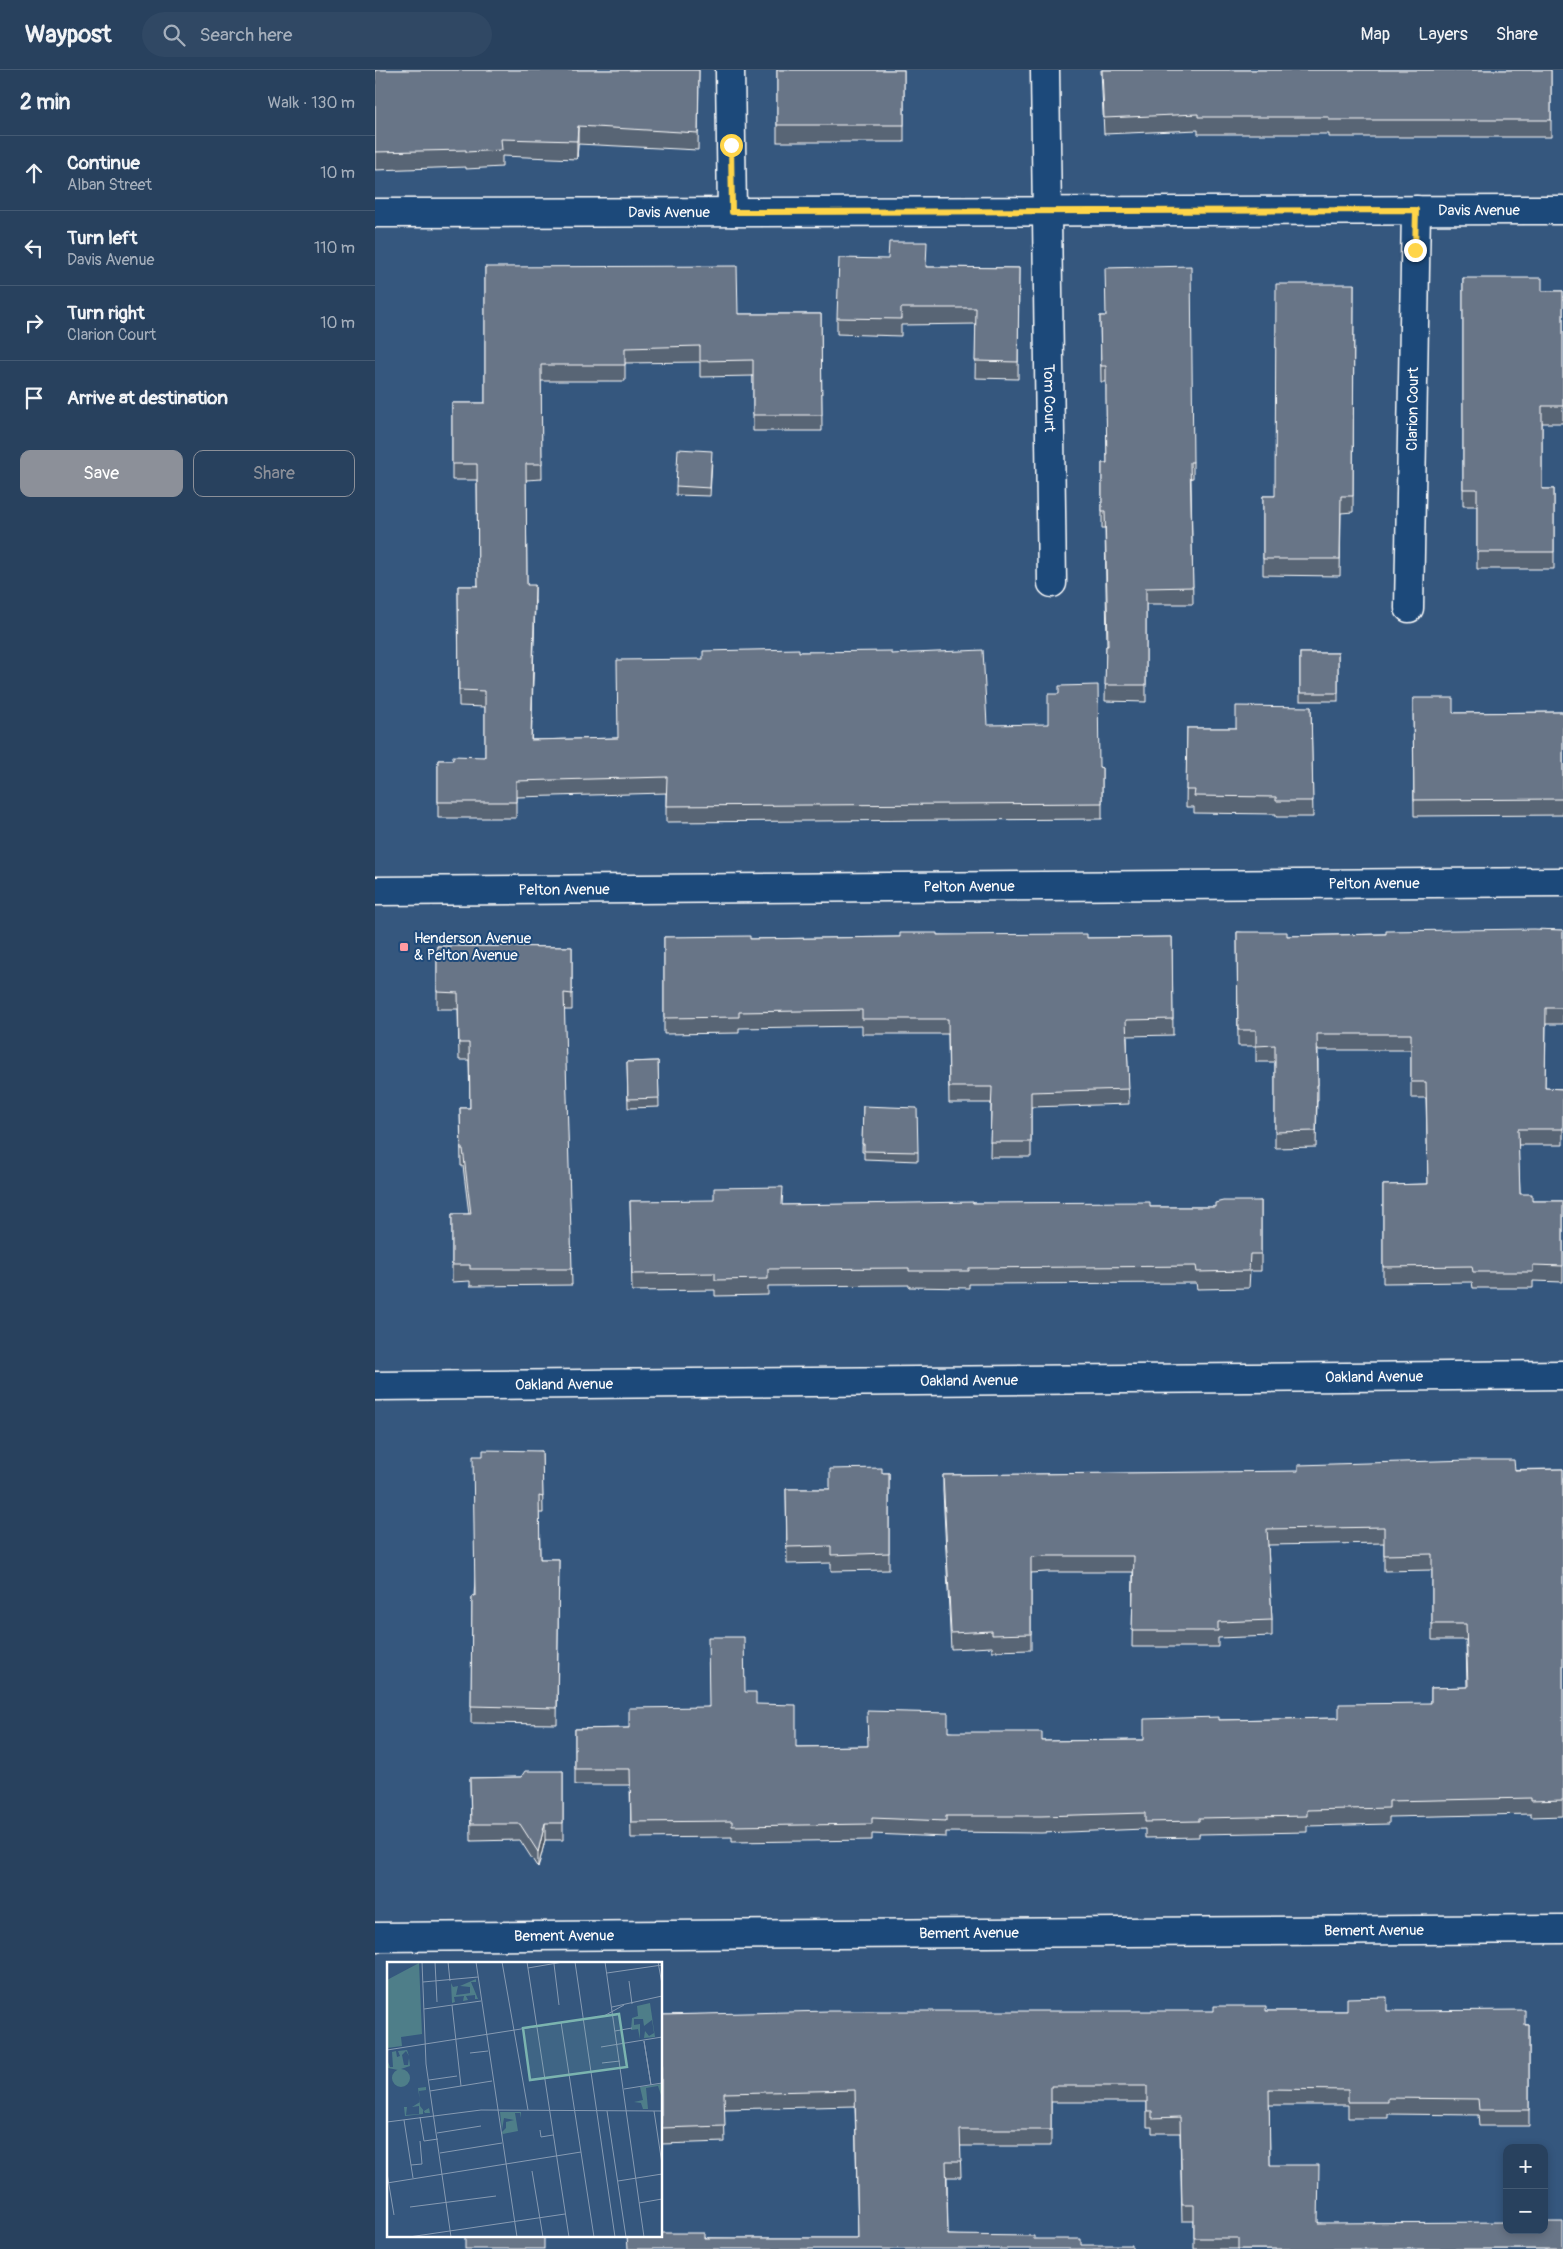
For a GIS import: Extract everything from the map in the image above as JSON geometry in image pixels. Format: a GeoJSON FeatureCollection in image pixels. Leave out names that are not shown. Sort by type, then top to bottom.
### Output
{"type":"FeatureCollection","features":[{"type":"Feature","properties":{"kind":"street"},"geometry":{"type":"LineString","coordinates":[[730,70],[732,212]]}},
{"type":"Feature","properties":{"kind":"street","name":"Tom Court"},"geometry":{"type":"LineString","coordinates":[[1045,70],[1052,583]]}},
{"type":"Feature","properties":{"kind":"street","name":"Clarion Court"},"geometry":{"type":"LineString","coordinates":[[1409,608],[1416,210]]}},
{"type":"Feature","properties":{"kind":"street","name":"Davis Avenue"},"geometry":{"type":"LineString","coordinates":[[375,214],[1563,210]]}},
{"type":"Feature","properties":{"kind":"street","name":"Pelton Avenue"},"geometry":{"type":"LineString","coordinates":[[375,891],[1563,882]]}},
{"type":"Feature","properties":{"kind":"street","name":"Oakland Avenue"},"geometry":{"type":"LineString","coordinates":[[375,1386],[1563,1376]]}},
{"type":"Feature","properties":{"kind":"street","name":"Bement Avenue"},"geometry":{"type":"LineString","coordinates":[[375,1937],[1563,1929]]}},
{"type":"Feature","properties":{"kind":"building"},"geometry":{"type":"Polygon","coordinates":[[[375,70],[699,70],[698,133],[578,126],[577,141],[501,139],[502,150],[375,152],[375,70]]]}},
{"type":"Feature","properties":{"kind":"building"},"geometry":{"type":"Polygon","coordinates":[[[777,70],[904,70],[904,125],[777,125],[777,70]]]}},
{"type":"Feature","properties":{"kind":"building"},"geometry":{"type":"Polygon","coordinates":[[[1102,70],[1551,70],[1551,120],[1329,120],[1329,117],[1198,117],[1198,114],[1104,118],[1102,70]]]}},
{"type":"Feature","properties":{"kind":"building"},"geometry":{"type":"Polygon","coordinates":[[[889,242],[927,242],[926,267],[1019,268],[1018,362],[975,361],[976,308],[901,308],[901,319],[837,318],[839,258],[888,259],[889,242]]]}},
{"type":"Feature","properties":{"kind":"building"},"geometry":{"type":"Polygon","coordinates":[[[737,266],[738,314],[821,314],[822,415],[753,415],[753,360],[700,361],[700,346],[625,348],[625,365],[541,365],[542,464],[526,464],[527,585],[535,585],[531,740],[618,738],[617,660],[703,659],[703,651],[799,649],[799,652],[891,651],[891,654],[983,650],[987,725],[1048,724],[1048,694],[1059,694],[1059,686],[1098,685],[1099,767],[1102,768],[1102,803],[666,806],[667,777],[516,781],[516,802],[438,802],[438,760],[453,760],[453,756],[485,757],[485,691],[459,690],[458,586],[478,586],[477,464],[452,464],[452,403],[485,403],[485,267],[737,266]]]}},
{"type":"Feature","properties":{"kind":"building"},"geometry":{"type":"Polygon","coordinates":[[[1191,266],[1193,462],[1190,462],[1193,587],[1146,588],[1146,685],[1105,685],[1106,646],[1108,646],[1105,511],[1102,511],[1102,463],[1107,463],[1106,366],[1101,366],[1100,316],[1106,316],[1105,268],[1191,266]]]}},
{"type":"Feature","properties":{"kind":"building"},"geometry":{"type":"Polygon","coordinates":[[[1463,278],[1542,278],[1542,291],[1563,291],[1563,406],[1542,406],[1542,489],[1554,489],[1554,552],[1477,552],[1477,489],[1463,489],[1463,278]]]}},
{"type":"Feature","properties":{"kind":"building"},"geometry":{"type":"Polygon","coordinates":[[[1276,284],[1354,284],[1353,496],[1341,496],[1340,559],[1263,559],[1263,496],[1275,496],[1276,284]]]}},
{"type":"Feature","properties":{"kind":"building"},"geometry":{"type":"Polygon","coordinates":[[[678,449],[712,451],[710,488],[676,486],[678,449]]]}},
{"type":"Feature","properties":{"kind":"building"},"geometry":{"type":"Polygon","coordinates":[[[1300,653],[1338,653],[1338,693],[1300,693],[1300,653]]]}},
{"type":"Feature","properties":{"kind":"building"},"geometry":{"type":"Polygon","coordinates":[[[1413,698],[1453,698],[1453,713],[1563,712],[1563,799],[1414,800],[1413,698]]]}},
{"type":"Feature","properties":{"kind":"building"},"geometry":{"type":"Polygon","coordinates":[[[1236,706],[1311,707],[1313,801],[1276,801],[1276,797],[1194,796],[1195,790],[1186,790],[1187,728],[1236,728],[1236,706]]]}},
{"type":"Feature","properties":{"kind":"building"},"geometry":{"type":"Polygon","coordinates":[[[1563,930],[1563,1008],[1546,1008],[1545,1088],[1563,1089],[1563,1129],[1518,1129],[1520,1194],[1532,1194],[1532,1201],[1563,1201],[1563,1266],[1533,1265],[1533,1272],[1473,1272],[1472,1266],[1383,1267],[1383,1185],[1428,1184],[1426,1082],[1411,1082],[1411,1034],[1317,1034],[1318,1085],[1316,1131],[1275,1132],[1275,1045],[1256,1046],[1256,1030],[1238,1030],[1237,932],[1287,932],[1287,936],[1386,934],[1386,931],[1563,930]]]}},
{"type":"Feature","properties":{"kind":"building"},"geometry":{"type":"Polygon","coordinates":[[[900,933],[937,933],[937,935],[1087,934],[1087,938],[1172,937],[1173,1019],[1126,1020],[1129,1089],[1031,1092],[1031,1142],[990,1142],[992,1087],[949,1087],[948,1019],[862,1019],[862,1010],[739,1012],[739,1017],[664,1018],[664,937],[750,936],[750,939],[900,937],[900,933]]]}},
{"type":"Feature","properties":{"kind":"building"},"geometry":{"type":"Polygon","coordinates":[[[437,946],[572,947],[572,994],[564,993],[572,1269],[470,1269],[470,1265],[452,1265],[452,1214],[471,1214],[463,1149],[461,1149],[460,1108],[470,1108],[469,1043],[459,1043],[458,993],[437,992],[437,946]]]}},
{"type":"Feature","properties":{"kind":"building"},"geometry":{"type":"Polygon","coordinates":[[[658,1061],[659,1098],[628,1099],[627,1062],[658,1061]]]}},
{"type":"Feature","properties":{"kind":"building"},"geometry":{"type":"Polygon","coordinates":[[[863,1106],[917,1108],[918,1152],[864,1151],[864,1144],[862,1144],[863,1106]]]}},
{"type":"Feature","properties":{"kind":"building"},"geometry":{"type":"Polygon","coordinates":[[[783,1187],[782,1205],[1150,1202],[1150,1207],[1215,1207],[1215,1203],[1223,1201],[1261,1201],[1261,1254],[1250,1254],[1249,1271],[1197,1272],[1196,1266],[969,1268],[969,1271],[909,1271],[909,1268],[768,1269],[768,1279],[715,1280],[715,1273],[632,1274],[630,1201],[714,1200],[714,1188],[783,1187]]]}},
{"type":"Feature","properties":{"kind":"building"},"geometry":{"type":"Polygon","coordinates":[[[483,1450],[542,1451],[543,1497],[539,1496],[540,1559],[559,1559],[557,1708],[471,1706],[472,1596],[475,1596],[473,1456],[483,1456],[483,1450]]]}},
{"type":"Feature","properties":{"kind":"building"},"geometry":{"type":"Polygon","coordinates":[[[1514,1460],[1515,1470],[1563,1469],[1563,1800],[1531,1801],[1531,1798],[1389,1801],[1389,1808],[1307,1810],[1307,1816],[1199,1818],[1199,1821],[1145,1822],[1145,1813],[946,1816],[946,1821],[872,1818],[872,1824],[732,1826],[732,1821],[631,1822],[630,1769],[575,1769],[575,1729],[629,1728],[629,1708],[709,1707],[708,1637],[744,1637],[745,1692],[756,1692],[756,1704],[796,1705],[796,1747],[868,1746],[867,1711],[948,1713],[948,1732],[1042,1732],[1042,1741],[1144,1740],[1144,1719],[1219,1717],[1219,1720],[1339,1718],[1339,1704],[1431,1703],[1431,1688],[1468,1687],[1466,1624],[1432,1624],[1432,1554],[1384,1555],[1384,1527],[1267,1529],[1272,1620],[1218,1622],[1218,1631],[1132,1631],[1134,1556],[1047,1556],[1031,1557],[1031,1634],[992,1635],[992,1631],[951,1633],[943,1475],[1298,1471],[1298,1465],[1514,1460]]]}},
{"type":"Feature","properties":{"kind":"building"},"geometry":{"type":"Polygon","coordinates":[[[882,1468],[882,1473],[889,1473],[889,1553],[831,1555],[831,1546],[787,1547],[786,1489],[830,1489],[830,1469],[882,1468]]]}},
{"type":"Feature","properties":{"kind":"building"},"geometry":{"type":"Polygon","coordinates":[[[525,1771],[563,1771],[563,1823],[545,1823],[538,1852],[520,1824],[471,1824],[470,1778],[521,1777],[525,1771]]]}},
{"type":"Feature","properties":{"kind":"building"},"geometry":{"type":"Polygon","coordinates":[[[1387,1997],[1387,2011],[1525,2010],[1525,2025],[1529,2025],[1529,2110],[1479,2110],[1478,2099],[1388,2098],[1388,2102],[1348,2102],[1348,2090],[1269,2089],[1270,2165],[1319,2165],[1318,2223],[1503,2222],[1503,2234],[1548,2234],[1548,2222],[1563,2222],[1563,2249],[1238,2249],[1238,2238],[1194,2238],[1194,2205],[1182,2205],[1180,2117],[1152,2118],[1152,2111],[1147,2111],[1147,2086],[1051,2086],[1051,2130],[960,2130],[961,2161],[946,2161],[948,2235],[1034,2236],[1034,2239],[1081,2239],[1081,2245],[1132,2245],[1132,2249],[628,2249],[627,2236],[663,2236],[663,2233],[704,2233],[704,2238],[858,2238],[855,2090],[724,2093],[725,2126],[663,2128],[663,2015],[829,2011],[1214,2011],[1214,2006],[1266,2006],[1266,2011],[1347,2011],[1347,1998],[1387,1997]]]}},
{"type":"Feature","properties":{"kind":"building"},"geometry":{"type":"Polygon","coordinates":[[[465,2236],[544,2236],[544,2249],[465,2249],[465,2236]]]}},
{"type":"Feature","properties":{"kind":"place","name":"Henderson Avenue & Pelton Avenue"},"geometry":{"type":"Point","coordinates":[404,947]}},
{"type":"Feature","properties":{"kind":"route"},"geometry":{"type":"LineString","coordinates":[[731,145],[732,212],[1416,210],[1415,250]]}}]}
